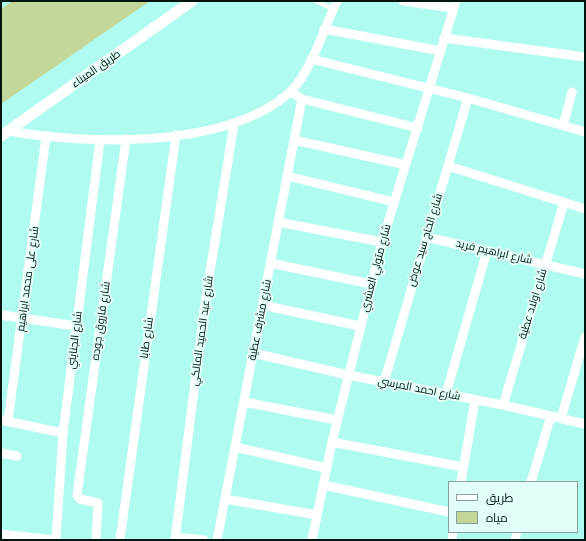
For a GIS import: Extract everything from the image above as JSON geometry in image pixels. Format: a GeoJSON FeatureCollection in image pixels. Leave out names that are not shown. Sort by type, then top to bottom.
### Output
{"type":"FeatureCollection","features":[{"type":"Feature","properties":{"kind":"street","name":"طريق الميناء"},"geometry":{"type":"LineString","coordinates":[[5,133],[192,1]]}},
{"type":"Feature","properties":{"kind":"street"},"geometry":{"type":"LineString","coordinates":[[403,1],[454,4]]}},
{"type":"Feature","properties":{"kind":"street","name":"شارع متولي العشري"},"geometry":{"type":"LineString","coordinates":[[312,540],[337,420],[382,242],[418,128],[454,4]]}},
{"type":"Feature","properties":{"kind":"street"},"geometry":{"type":"LineString","coordinates":[[5,133],[100,140],[126,139],[206,131],[234,124],[273,105],[291,92],[311,60],[335,5]]}},
{"type":"Feature","properties":{"kind":"street"},"geometry":{"type":"LineString","coordinates":[[324,29],[441,51]]}},
{"type":"Feature","properties":{"kind":"street"},"geometry":{"type":"LineString","coordinates":[[444,38],[585,57]]}},
{"type":"Feature","properties":{"kind":"street"},"geometry":{"type":"LineString","coordinates":[[311,60],[430,88],[585,132]]}},
{"type":"Feature","properties":{"kind":"street"},"geometry":{"type":"LineString","coordinates":[[291,92],[302,100],[418,128]]}},
{"type":"Feature","properties":{"kind":"street"},"geometry":{"type":"LineString","coordinates":[[563,126],[572,92]]}},
{"type":"Feature","properties":{"kind":"street","name":"شارع الحاج سيد عوض"},"geometry":{"type":"LineString","coordinates":[[384,382],[468,98]]}},
{"type":"Feature","properties":{"kind":"street","name":"شارع مشرف عطية"},"geometry":{"type":"LineString","coordinates":[[217,540],[302,100]]}},
{"type":"Feature","properties":{"kind":"street","name":"شارع عبد الحميد المالكي"},"geometry":{"type":"LineString","coordinates":[[175,539],[206,296],[234,124]]}},
{"type":"Feature","properties":{"kind":"street","name":"شارع طابا"},"geometry":{"type":"LineString","coordinates":[[120,540],[176,135]]}},
{"type":"Feature","properties":{"kind":"street","name":"شارع على محمد ابراهيم"},"geometry":{"type":"LineString","coordinates":[[4,421],[23,318],[46,137]]}},
{"type":"Feature","properties":{"kind":"street","name":"شارع فاروق جوده"},"geometry":{"type":"LineString","coordinates":[[96,540],[99,505],[96,502],[82,500],[77,495],[126,139]]}},
{"type":"Feature","properties":{"kind":"street","name":"شارع الجنايني"},"geometry":{"type":"LineString","coordinates":[[55,540],[63,433],[100,140]]}},
{"type":"Feature","properties":{"kind":"street"},"geometry":{"type":"LineString","coordinates":[[294,140],[406,164]]}},
{"type":"Feature","properties":{"kind":"street"},"geometry":{"type":"LineString","coordinates":[[448,166],[564,203],[585,208]]}},
{"type":"Feature","properties":{"kind":"street"},"geometry":{"type":"LineString","coordinates":[[287,176],[394,202]]}},
{"type":"Feature","properties":{"kind":"street","name":"شارع اولاد عطية"},"geometry":{"type":"LineString","coordinates":[[502,405],[564,203]]}},
{"type":"Feature","properties":{"kind":"street"},"geometry":{"type":"LineString","coordinates":[[278,222],[382,242]]}},
{"type":"Feature","properties":{"kind":"street","name":"شارع ابراهيم فريد"},"geometry":{"type":"LineString","coordinates":[[426,237],[585,274]]}},
{"type":"Feature","properties":{"kind":"street"},"geometry":{"type":"LineString","coordinates":[[446,394],[487,251]]}},
{"type":"Feature","properties":{"kind":"street"},"geometry":{"type":"LineString","coordinates":[[270,263],[371,284]]}},
{"type":"Feature","properties":{"kind":"street"},"geometry":{"type":"LineString","coordinates":[[262,305],[360,326]]}},
{"type":"Feature","properties":{"kind":"street"},"geometry":{"type":"LineString","coordinates":[[1,315],[77,326]]}},
{"type":"Feature","properties":{"kind":"street"},"geometry":{"type":"LineString","coordinates":[[561,418],[585,338]]}},
{"type":"Feature","properties":{"kind":"street","name":"شارع احمد المرسي"},"geometry":{"type":"LineString","coordinates":[[253,352],[348,375],[502,405],[585,424]]}},
{"type":"Feature","properties":{"kind":"street"},"geometry":{"type":"LineString","coordinates":[[460,481],[475,400]]}},
{"type":"Feature","properties":{"kind":"street"},"geometry":{"type":"LineString","coordinates":[[244,402],[337,420]]}},
{"type":"Feature","properties":{"kind":"street"},"geometry":{"type":"LineString","coordinates":[[531,481],[551,416]]}},
{"type":"Feature","properties":{"kind":"street"},"geometry":{"type":"LineString","coordinates":[[4,421],[63,433]]}},
{"type":"Feature","properties":{"kind":"street"},"geometry":{"type":"LineString","coordinates":[[332,442],[463,467]]}},
{"type":"Feature","properties":{"kind":"street"},"geometry":{"type":"LineString","coordinates":[[235,447],[326,468]]}},
{"type":"Feature","properties":{"kind":"street"},"geometry":{"type":"LineString","coordinates":[[1,453],[17,456]]}},
{"type":"Feature","properties":{"kind":"street"},"geometry":{"type":"LineString","coordinates":[[323,485],[448,512]]}},
{"type":"Feature","properties":{"kind":"street"},"geometry":{"type":"LineString","coordinates":[[225,499],[317,515]]}},
{"type":"Feature","properties":{"kind":"street"},"geometry":{"type":"LineString","coordinates":[[1,534],[55,540]]}},
{"type":"Feature","properties":{"kind":"street"},"geometry":{"type":"LineString","coordinates":[[175,539],[204,540]]}},
{"type":"Feature","properties":{"kind":"lane"},"geometry":{"type":"LineString","coordinates":[[316,1],[335,5]]}},
{"type":"Feature","properties":{"kind":"water"},"geometry":{"type":"Polygon","coordinates":[[[13,1],[150,1],[1,104],[1,9],[13,1]]]}}]}
